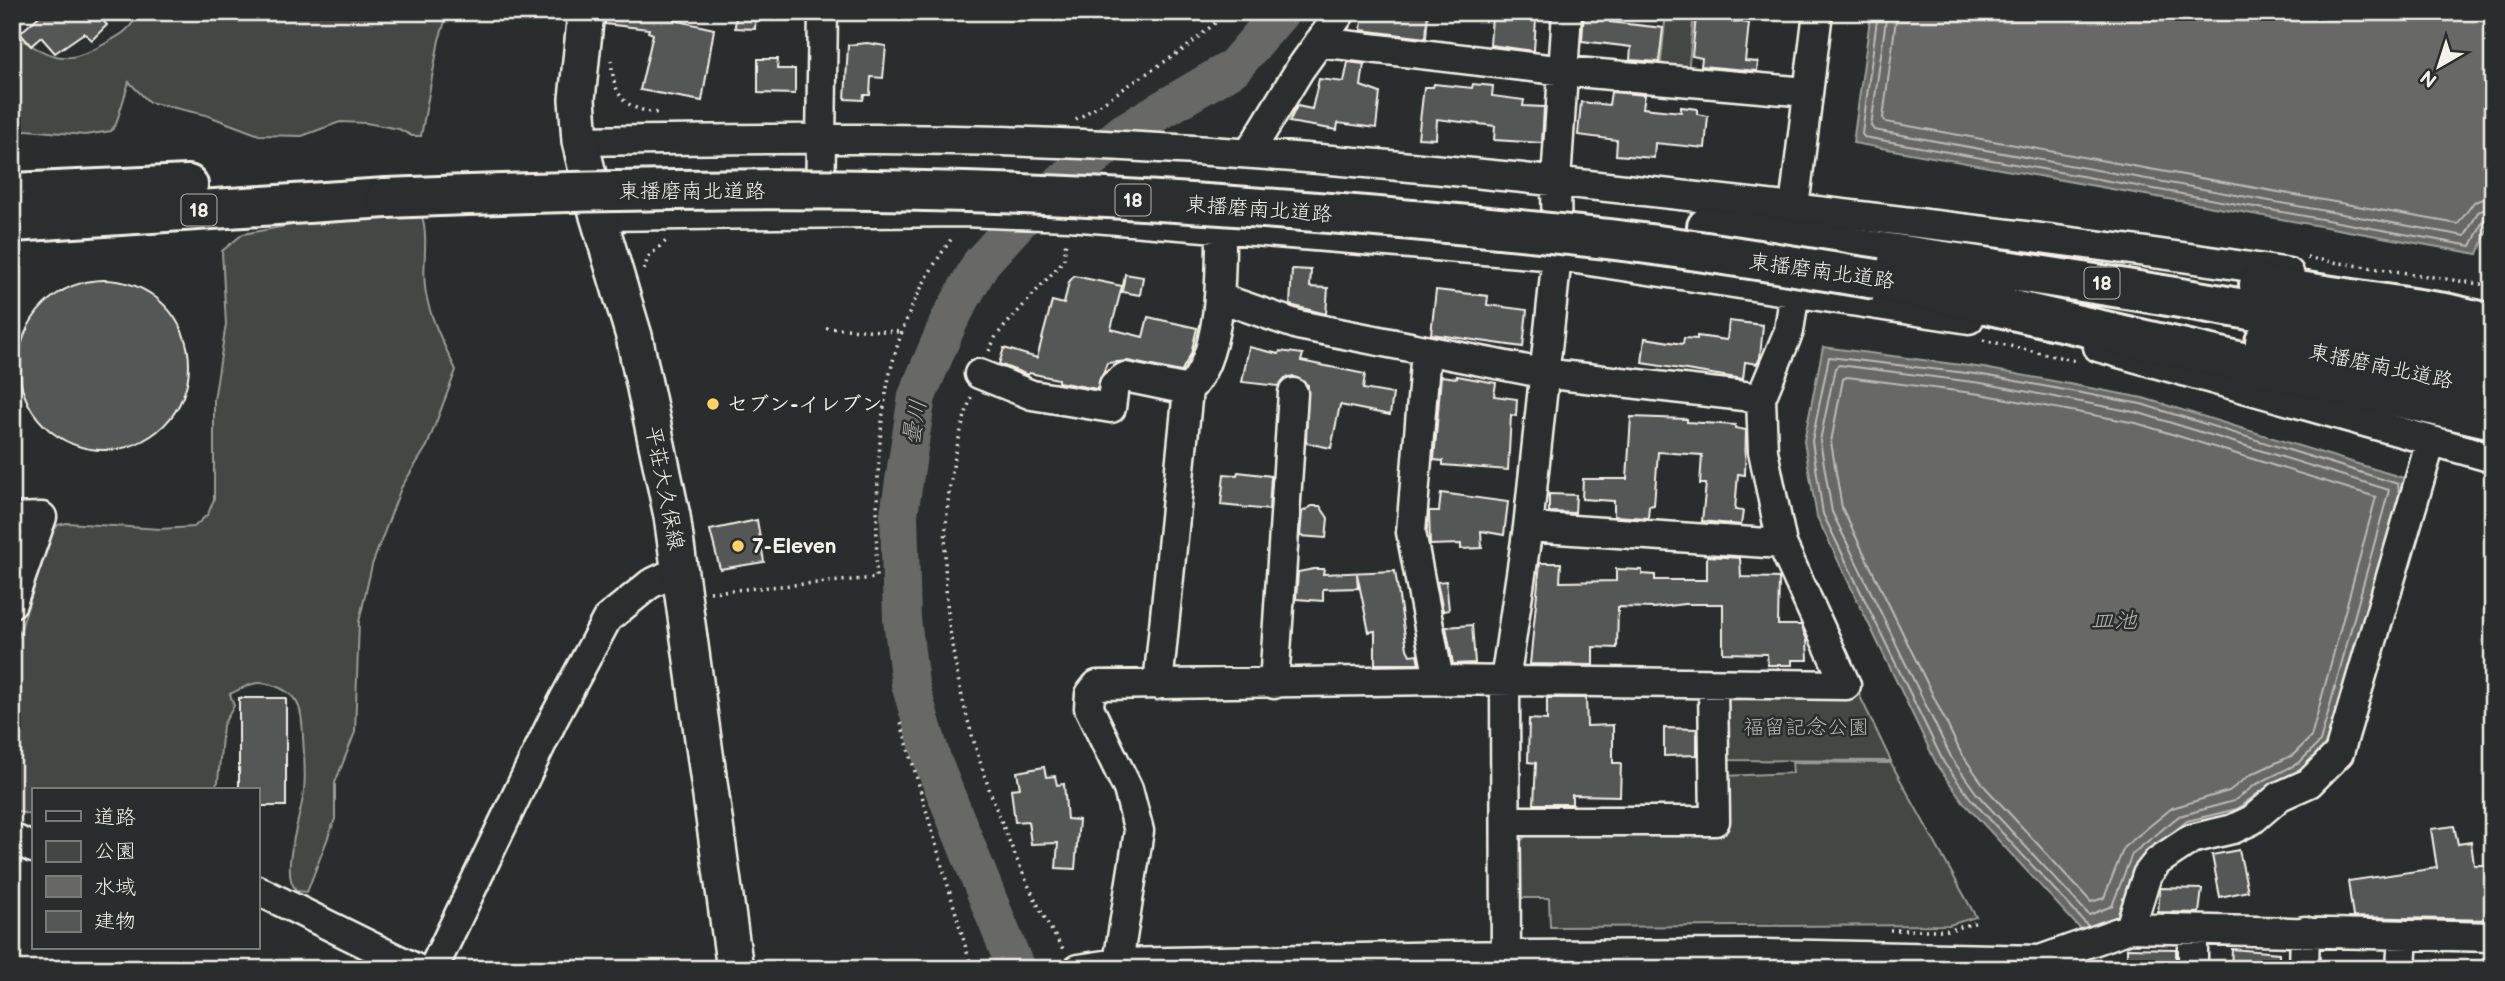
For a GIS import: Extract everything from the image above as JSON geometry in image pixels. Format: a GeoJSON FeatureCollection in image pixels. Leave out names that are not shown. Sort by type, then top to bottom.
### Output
{"type":"FeatureCollection","features":[{"type":"Feature","properties":{"kind":"highway","name":"東播磨南北道路"},"geometry":{"type":"LineString","coordinates":[[12,193],[386,187],[755,170],[1045,174],[1255,186],[1707,227],[2089,281],[2334,323],[2493,358]]}},
{"type":"Feature","properties":{"kind":"highway","name":"東播磨南北道路"},"geometry":{"type":"LineString","coordinates":[[12,222],[386,187],[577,191],[906,191],[1244,206],[1611,239],[2138,319],[2331,354],[2493,389]]}},
{"type":"Feature","properties":{"kind":"highway","name":"18"},"geometry":{"type":"LineString","coordinates":[[1707,227],[1873,238],[2095,262],[2339,296],[2493,324]]}},
{"type":"Feature","properties":{"kind":"highway","name":"18"},"geometry":{"type":"LineString","coordinates":[[1876,279],[2493,419]]}},
{"type":"Feature","properties":{"kind":"main road","name":"平荘大久保線"},"geometry":{"type":"LineString","coordinates":[[586,12],[577,99],[580,141],[598,216],[634,335],[696,584],[735,969]]}},
{"type":"Feature","properties":{"kind":"street"},"geometry":{"type":"LineString","coordinates":[[820,213],[823,12]]}},
{"type":"Feature","properties":{"kind":"street"},"geometry":{"type":"LineString","coordinates":[[1249,153],[1341,12]]}},
{"type":"Feature","properties":{"kind":"street"},"geometry":{"type":"LineString","coordinates":[[1506,962],[1505,681],[1528,527],[1542,373],[1557,256],[1556,181],[1567,12]]}},
{"type":"Feature","properties":{"kind":"street"},"geometry":{"type":"LineString","coordinates":[[1794,208],[1818,12]]}},
{"type":"Feature","properties":{"kind":"street"},"geometry":{"type":"LineString","coordinates":[[1319,42],[1565,71],[1807,92]]}},
{"type":"Feature","properties":{"kind":"street"},"geometry":{"type":"LineString","coordinates":[[580,141],[821,138],[1032,142],[1249,153],[1556,181],[1794,208],[2249,266],[2493,304]]}},
{"type":"Feature","properties":{"kind":"street"},"geometry":{"type":"LineString","coordinates":[[598,216],[820,213],[962,225],[1069,216],[1557,256],[1947,314],[2099,347],[2493,458]]}},
{"type":"Feature","properties":{"kind":"street"},"geometry":{"type":"LineString","coordinates":[[1158,685],[1188,390],[1201,377],[1220,298],[1221,229]]}},
{"type":"Feature","properties":{"kind":"street"},"geometry":{"type":"LineString","coordinates":[[1118,963],[1139,831],[1128,789],[1089,708],[1090,694],[1097,685],[1439,680],[1713,686],[1846,685],[1782,544],[1763,451],[1760,398],[1789,331],[1794,290]]}},
{"type":"Feature","properties":{"kind":"street"},"geometry":{"type":"LineString","coordinates":[[1220,298],[1298,325],[1542,373],[1760,398]]}},
{"type":"Feature","properties":{"kind":"street"},"geometry":{"type":"LineString","coordinates":[[1426,351],[1411,532],[1439,680]]}},
{"type":"Feature","properties":{"kind":"street"},"geometry":{"type":"LineString","coordinates":[[979,374],[1032,395],[1111,408],[1114,385],[1125,377],[1188,390]]}},
{"type":"Feature","properties":{"kind":"street"},"geometry":{"type":"LineString","coordinates":[[1274,684],[1293,393]]}},
{"type":"Feature","properties":{"kind":"street"},"geometry":{"type":"LineString","coordinates":[[2130,928],[2147,875],[2158,861],[2191,839],[2233,829],[2252,820],[2280,796],[2322,773],[2340,753],[2431,441]]}},
{"type":"Feature","properties":{"kind":"street"},"geometry":{"type":"LineString","coordinates":[[12,518],[42,517],[12,603]]}},
{"type":"Feature","properties":{"kind":"street"},"geometry":{"type":"LineString","coordinates":[[1528,527],[1782,544]]}},
{"type":"Feature","properties":{"kind":"street"},"geometry":{"type":"LineString","coordinates":[[433,969],[553,720],[607,619],[650,584],[696,584]]}},
{"type":"Feature","properties":{"kind":"street"},"geometry":{"type":"LineString","coordinates":[[1507,821],[1715,821],[1713,686]]}},
{"type":"Feature","properties":{"kind":"street"},"geometry":{"type":"LineString","coordinates":[[12,838],[32,848]]}},
{"type":"Feature","properties":{"kind":"street"},"geometry":{"type":"LineString","coordinates":[[259,891],[417,969]]}},
{"type":"Feature","properties":{"kind":"street"},"geometry":{"type":"LineString","coordinates":[[1074,964],[1506,962],[2039,965],[2085,958],[2130,928],[2493,937]]}},
{"type":"Feature","properties":{"kind":"street"},"geometry":{"type":"LineString","coordinates":[[2193,930],[2193,969]]}},
{"type":"Feature","properties":{"kind":"street"},"geometry":{"type":"LineString","coordinates":[[2304,969],[2305,931]]}},
{"type":"Feature","properties":{"kind":"street"},"geometry":{"type":"LineString","coordinates":[[2401,969],[2403,935]]}},
{"type":"Feature","properties":{"kind":"path"},"geometry":{"type":"LineString","coordinates":[[1066,127],[1186,47],[1228,12]]}},
{"type":"Feature","properties":{"kind":"path"},"geometry":{"type":"LineString","coordinates":[[610,51],[614,88],[629,106],[668,114]]}},
{"type":"Feature","properties":{"kind":"path"},"geometry":{"type":"LineString","coordinates":[[1069,216],[1064,260],[996,336],[979,374],[964,419],[946,514],[944,565],[960,700],[1012,848],[1049,928],[1074,964]]}},
{"type":"Feature","properties":{"kind":"path"},"geometry":{"type":"LineString","coordinates":[[705,600],[696,584],[876,578],[878,451],[882,408],[901,332],[929,271],[962,225]]}},
{"type":"Feature","properties":{"kind":"path"},"geometry":{"type":"LineString","coordinates":[[643,273],[648,257],[660,244],[674,238]]}},
{"type":"Feature","properties":{"kind":"path"},"geometry":{"type":"LineString","coordinates":[[945,238],[952,238]]}},
{"type":"Feature","properties":{"kind":"path"},"geometry":{"type":"LineString","coordinates":[[826,328],[901,332]]}},
{"type":"Feature","properties":{"kind":"path"},"geometry":{"type":"LineString","coordinates":[[901,723],[972,969]]}},
{"type":"Feature","properties":{"kind":"green space"},"geometry":{"type":"Polygon","coordinates":[[[132,12],[448,12],[439,40],[421,136],[366,123],[340,122],[302,136],[259,135],[206,115],[149,102],[129,82],[116,124],[111,131],[85,135],[27,130],[12,141],[12,28],[22,30],[24,41],[47,53],[75,56],[96,49],[125,31],[134,21],[132,12]]]}},
{"type":"Feature","properties":{"kind":"green space"},"geometry":{"type":"Polygon","coordinates":[[[1666,12],[1694,12],[1688,73],[1660,71],[1666,12]]]}},
{"type":"Feature","properties":{"kind":"green space"},"geometry":{"type":"Polygon","coordinates":[[[420,210],[425,229],[424,277],[429,308],[456,370],[427,446],[401,488],[372,565],[359,622],[355,732],[335,783],[335,819],[307,892],[297,891],[290,872],[290,858],[305,784],[305,764],[301,714],[297,702],[287,692],[273,685],[260,683],[230,694],[234,706],[223,725],[218,782],[214,788],[32,788],[32,816],[12,809],[12,656],[52,532],[58,525],[67,523],[160,529],[194,527],[208,514],[214,499],[214,400],[226,324],[222,251],[243,234],[324,219],[420,210]]]}},
{"type":"Feature","properties":{"kind":"green space","name":"福留記念公園"},"geometry":{"type":"Polygon","coordinates":[[[1730,693],[1859,694],[1891,761],[1723,760],[1722,703],[1730,693]]]}},
{"type":"Feature","properties":{"kind":"green space"},"geometry":{"type":"Polygon","coordinates":[[[1792,762],[1891,763],[1976,917],[1949,925],[1550,927],[1549,898],[1522,898],[1521,841],[1529,832],[1725,833],[1724,776],[1793,773],[1792,762]]]}},
{"type":"Feature","properties":{"kind":"water"},"geometry":{"type":"Polygon","coordinates":[[[1871,12],[2493,12],[2493,214],[2478,254],[1853,143],[1871,12]]]}},
{"type":"Feature","properties":{"kind":"water","name":"皿池"},"geometry":{"type":"Polygon","coordinates":[[[1823,347],[1984,368],[2143,398],[2410,480],[2335,750],[2241,816],[2189,828],[2124,918],[2086,935],[1965,804],[1938,767],[1817,517],[1804,441],[1823,347]]]}},
{"type":"Feature","properties":{"kind":"building"},"geometry":{"type":"Polygon","coordinates":[[[44,12],[95,12],[107,25],[92,40],[84,33],[55,53],[41,37],[31,46],[20,33],[44,12]]]}},
{"type":"Feature","properties":{"kind":"building"},"geometry":{"type":"Polygon","coordinates":[[[606,12],[674,12],[674,20],[714,29],[702,101],[640,90],[653,34],[648,32],[649,29],[605,24],[606,12]]]}},
{"type":"Feature","properties":{"kind":"building"},"geometry":{"type":"Polygon","coordinates":[[[736,12],[756,12],[755,29],[735,28],[736,12]]]}},
{"type":"Feature","properties":{"kind":"building"},"geometry":{"type":"Polygon","coordinates":[[[1363,12],[1428,12],[1426,38],[1361,30],[1363,12]]]}},
{"type":"Feature","properties":{"kind":"building"},"geometry":{"type":"Polygon","coordinates":[[[1584,12],[1611,12],[1610,22],[1663,28],[1659,62],[1630,60],[1631,47],[1582,41],[1584,12]]]}},
{"type":"Feature","properties":{"kind":"building"},"geometry":{"type":"Polygon","coordinates":[[[1492,16],[1536,19],[1534,51],[1490,45],[1492,16]]]}},
{"type":"Feature","properties":{"kind":"building"},"geometry":{"type":"Polygon","coordinates":[[[1696,17],[1749,23],[1745,61],[1758,62],[1757,71],[1701,66],[1702,58],[1692,56],[1696,17]]]}},
{"type":"Feature","properties":{"kind":"building"},"geometry":{"type":"Polygon","coordinates":[[[867,43],[886,46],[883,78],[871,77],[870,95],[864,95],[863,100],[845,99],[848,45],[867,43]]]}},
{"type":"Feature","properties":{"kind":"building"},"geometry":{"type":"Polygon","coordinates":[[[758,59],[778,59],[777,69],[795,69],[795,94],[758,93],[758,59]]]}},
{"type":"Feature","properties":{"kind":"building"},"geometry":{"type":"Polygon","coordinates":[[[1348,62],[1364,64],[1361,86],[1380,93],[1376,128],[1338,123],[1337,130],[1289,122],[1297,106],[1312,109],[1319,79],[1344,82],[1348,62]]]}},
{"type":"Feature","properties":{"kind":"building"},"geometry":{"type":"Polygon","coordinates":[[[1434,84],[1472,88],[1473,84],[1493,86],[1492,96],[1524,100],[1523,106],[1544,107],[1542,143],[1494,140],[1495,126],[1437,119],[1436,139],[1418,138],[1424,87],[1433,87],[1434,84]]]}},
{"type":"Feature","properties":{"kind":"building"},"geometry":{"type":"Polygon","coordinates":[[[1611,92],[1645,95],[1643,108],[1681,112],[1681,107],[1697,109],[1697,114],[1708,116],[1705,148],[1655,143],[1654,158],[1616,155],[1617,140],[1578,135],[1581,102],[1609,105],[1611,92]]]}},
{"type":"Feature","properties":{"kind":"building"},"geometry":{"type":"Polygon","coordinates":[[[1292,269],[1311,270],[1310,287],[1328,288],[1326,314],[1290,305],[1292,269]]]}},
{"type":"Feature","properties":{"kind":"building"},"geometry":{"type":"Polygon","coordinates":[[[1125,274],[1143,277],[1140,295],[1122,292],[1125,274]]]}},
{"type":"Feature","properties":{"kind":"building"},"geometry":{"type":"Polygon","coordinates":[[[1074,276],[1122,286],[1111,329],[1143,337],[1148,317],[1197,328],[1191,354],[1181,372],[1128,361],[1107,363],[1097,389],[1058,382],[1058,379],[1029,373],[1028,375],[999,364],[1004,348],[1037,358],[1052,301],[1064,304],[1069,282],[1074,276]]]}},
{"type":"Feature","properties":{"kind":"building"},"geometry":{"type":"Polygon","coordinates":[[[104,280],[137,286],[164,305],[183,332],[189,365],[183,398],[164,425],[137,444],[104,450],[71,444],[44,425],[25,398],[19,365],[25,332],[44,305],[71,286],[104,280]]]}},
{"type":"Feature","properties":{"kind":"building"},"geometry":{"type":"Polygon","coordinates":[[[1436,290],[1488,296],[1487,305],[1527,310],[1523,347],[1431,334],[1436,290]]]}},
{"type":"Feature","properties":{"kind":"building"},"geometry":{"type":"Polygon","coordinates":[[[1729,321],[1763,325],[1760,358],[1757,364],[1745,362],[1743,379],[1642,363],[1645,338],[1683,344],[1684,338],[1697,339],[1697,336],[1727,340],[1729,321]]]}},
{"type":"Feature","properties":{"kind":"building"},"geometry":{"type":"Polygon","coordinates":[[[1249,347],[1279,354],[1280,351],[1303,354],[1301,361],[1365,374],[1363,389],[1393,394],[1390,415],[1340,405],[1331,448],[1306,443],[1308,385],[1293,376],[1285,378],[1278,386],[1242,382],[1249,347]]]}},
{"type":"Feature","properties":{"kind":"building"},"geometry":{"type":"Polygon","coordinates":[[[1441,376],[1496,383],[1494,396],[1517,399],[1516,416],[1511,415],[1508,470],[1443,465],[1443,461],[1434,460],[1441,376]]]}},
{"type":"Feature","properties":{"kind":"building"},"geometry":{"type":"Polygon","coordinates":[[[1631,417],[1687,419],[1687,422],[1735,425],[1735,428],[1746,430],[1745,475],[1738,474],[1735,510],[1743,511],[1741,525],[1702,521],[1706,484],[1700,484],[1702,455],[1658,452],[1654,505],[1649,506],[1648,518],[1614,516],[1614,501],[1582,499],[1583,479],[1627,479],[1631,417]]]}},
{"type":"Feature","properties":{"kind":"building"},"geometry":{"type":"Polygon","coordinates":[[[1238,472],[1271,476],[1269,510],[1221,505],[1224,474],[1237,475],[1238,472]]]}},
{"type":"Feature","properties":{"kind":"building"},"geometry":{"type":"Polygon","coordinates":[[[1441,493],[1508,502],[1504,535],[1481,531],[1482,548],[1461,549],[1461,544],[1430,545],[1429,511],[1439,511],[1441,493]]]}},
{"type":"Feature","properties":{"kind":"building"},"geometry":{"type":"Polygon","coordinates":[[[1549,494],[1576,495],[1575,513],[1549,512],[1549,494]]]}},
{"type":"Feature","properties":{"kind":"building"},"geometry":{"type":"Polygon","coordinates":[[[1312,506],[1320,506],[1328,518],[1326,538],[1300,536],[1302,512],[1312,506]]]}},
{"type":"Feature","properties":{"kind":"building","name":"7-Eleven"},"geometry":{"type":"Polygon","coordinates":[[[757,520],[764,562],[720,569],[710,530],[757,520]]]}},
{"type":"Feature","properties":{"kind":"building"},"geometry":{"type":"Polygon","coordinates":[[[1707,556],[1740,558],[1741,577],[1779,578],[1778,625],[1801,625],[1807,640],[1808,660],[1792,660],[1792,665],[1768,665],[1767,654],[1723,653],[1723,604],[1684,604],[1654,608],[1618,607],[1617,648],[1593,647],[1593,665],[1530,664],[1540,563],[1561,563],[1560,582],[1616,581],[1616,569],[1642,570],[1642,574],[1655,575],[1655,580],[1707,580],[1707,556]]]}},
{"type":"Feature","properties":{"kind":"building"},"geometry":{"type":"Polygon","coordinates":[[[1324,569],[1323,574],[1395,571],[1407,649],[1410,655],[1417,654],[1419,664],[1375,664],[1375,631],[1369,632],[1357,574],[1358,588],[1323,589],[1323,601],[1296,599],[1298,572],[1324,569]]]}},
{"type":"Feature","properties":{"kind":"building"},"geometry":{"type":"Polygon","coordinates":[[[1446,581],[1449,610],[1443,611],[1437,582],[1446,581]]]}},
{"type":"Feature","properties":{"kind":"building"},"geometry":{"type":"Polygon","coordinates":[[[1472,625],[1475,663],[1453,664],[1446,627],[1472,625]]]}},
{"type":"Feature","properties":{"kind":"building"},"geometry":{"type":"Polygon","coordinates":[[[239,698],[286,698],[286,806],[259,806],[259,788],[239,788],[239,698]]]}},
{"type":"Feature","properties":{"kind":"building"},"geometry":{"type":"Polygon","coordinates":[[[1547,698],[1586,698],[1587,726],[1613,725],[1613,763],[1621,763],[1620,796],[1572,795],[1572,804],[1534,804],[1536,763],[1528,762],[1529,719],[1547,720],[1547,698]]]}},
{"type":"Feature","properties":{"kind":"building"},"geometry":{"type":"Polygon","coordinates":[[[1664,728],[1697,729],[1697,755],[1664,756],[1664,728]]]}},
{"type":"Feature","properties":{"kind":"building"},"geometry":{"type":"Polygon","coordinates":[[[1044,767],[1046,777],[1055,776],[1057,785],[1064,784],[1067,819],[1079,820],[1075,869],[1056,868],[1058,843],[1031,844],[1028,821],[1015,822],[1011,789],[1020,788],[1017,772],[1044,767]]]}},
{"type":"Feature","properties":{"kind":"building"},"geometry":{"type":"Polygon","coordinates":[[[2454,826],[2458,844],[2471,842],[2474,865],[2493,865],[2493,920],[2353,917],[2348,881],[2437,868],[2431,829],[2454,826]]]}},
{"type":"Feature","properties":{"kind":"building"},"geometry":{"type":"Polygon","coordinates":[[[2239,850],[2248,891],[2220,897],[2212,855],[2239,850]]]}},
{"type":"Feature","properties":{"kind":"building"},"geometry":{"type":"Polygon","coordinates":[[[2160,888],[2202,889],[2199,913],[2158,912],[2160,888]]]}},
{"type":"Feature","properties":{"kind":"building"},"geometry":{"type":"Polygon","coordinates":[[[2127,948],[2176,949],[2176,968],[2127,969],[2127,948]]]}},
{"type":"Feature","properties":{"kind":"building"},"geometry":{"type":"Polygon","coordinates":[[[2232,949],[2279,953],[2279,969],[2231,969],[2232,949]]]}},
{"type":"Feature","properties":{"kind":"waterway","name":"曇川"},"geometry":{"type":"LineString","coordinates":[[1016,969],[933,762],[910,684],[902,619],[899,514],[917,396],[949,321],[981,263],[1030,209],[1124,132],[1233,68],[1281,12]]}},
{"type":"Feature","properties":{"kind":"place","name":"セブン-イレブン"},"geometry":{"type":"Point","coordinates":[713,404]}},
{"type":"Feature","properties":{"kind":"place","name":"7-Eleven"},"geometry":{"type":"Point","coordinates":[738,546]}}]}
